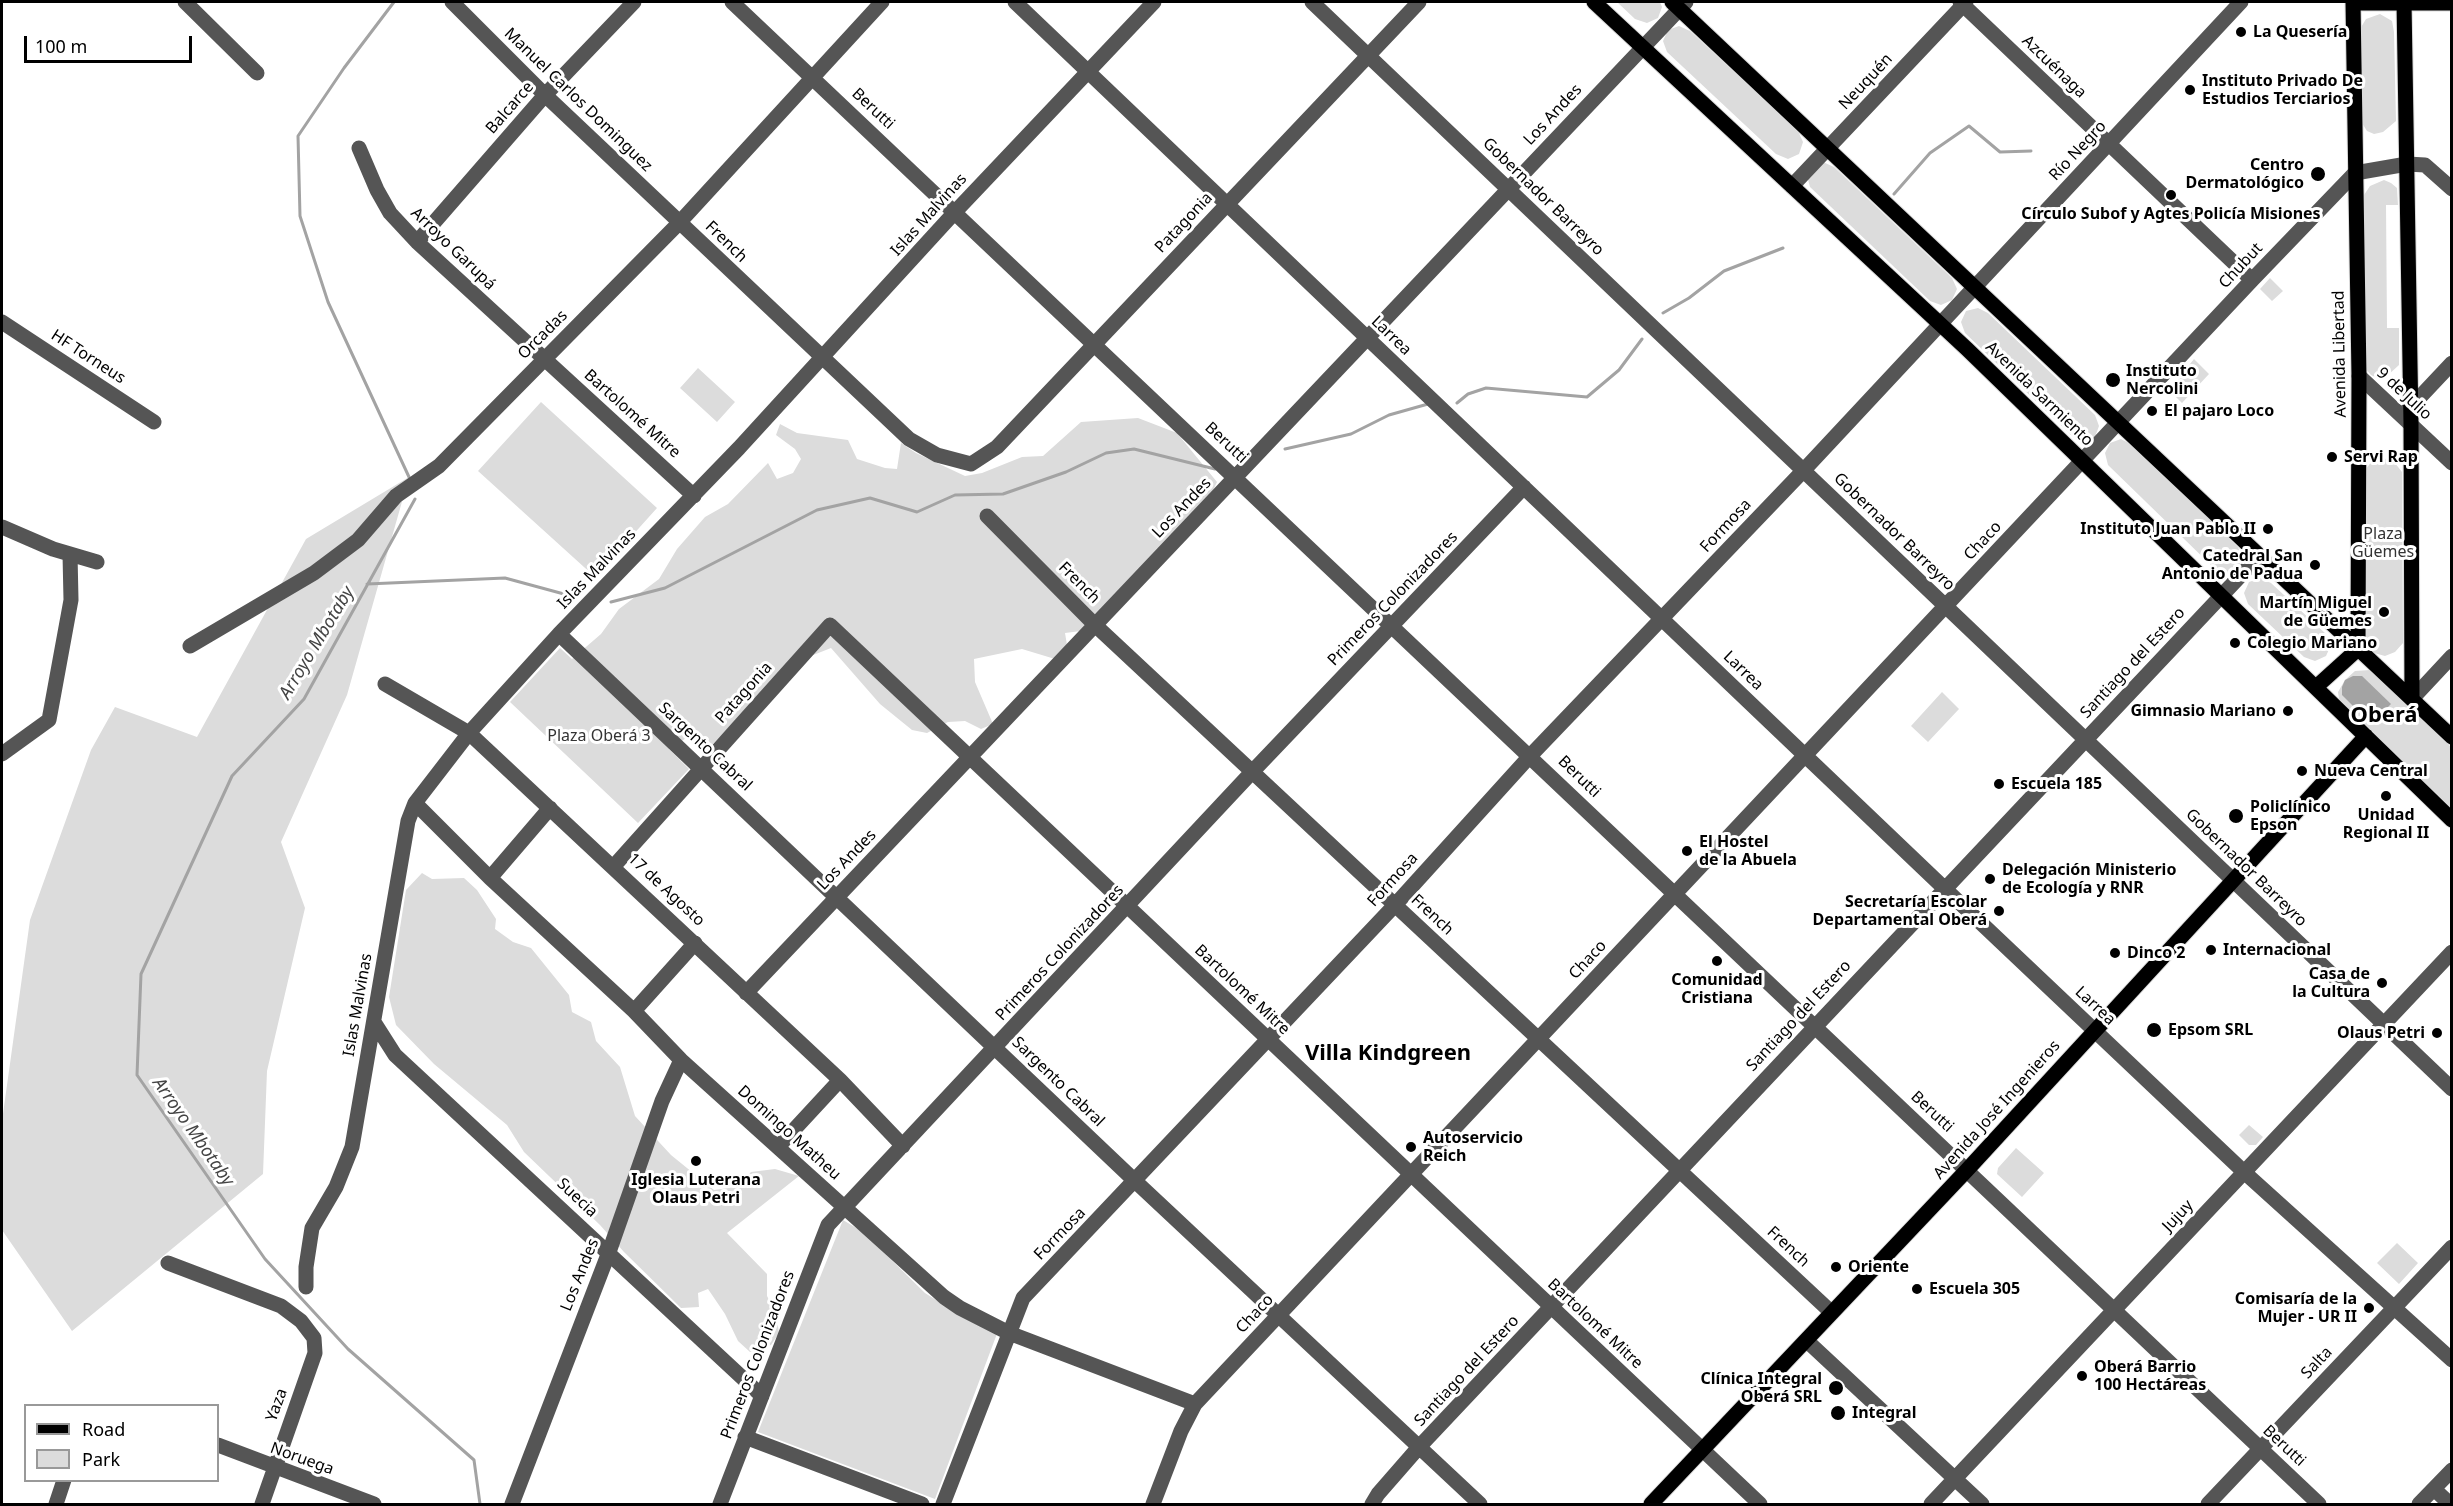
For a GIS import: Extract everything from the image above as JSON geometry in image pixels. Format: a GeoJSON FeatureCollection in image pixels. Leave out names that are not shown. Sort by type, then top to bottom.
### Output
{"type":"FeatureCollection","features":[{"type":"Feature","properties":{"kind":"main road","name":"Avenida Sarmiento"},"geometry":{"type":"LineString","coordinates":[[1594,2],[1941,325],[2222,595],[2451,820]]}},
{"type":"Feature","properties":{"kind":"main road"},"geometry":{"type":"LineString","coordinates":[[2353,2],[2451,3]]}},
{"type":"Feature","properties":{"kind":"main road","name":"Avenida Libertad"},"geometry":{"type":"LineString","coordinates":[[2353,2],[2359,376],[2358,648]]}},
{"type":"Feature","properties":{"kind":"main road"},"geometry":{"type":"LineString","coordinates":[[2404,2],[2412,699]]}},
{"type":"Feature","properties":{"kind":"main road","name":"Avenida Sarmiento"},"geometry":{"type":"LineString","coordinates":[[1679,4],[1828,149],[2451,737]]}},
{"type":"Feature","properties":{"kind":"main road"},"geometry":{"type":"LineString","coordinates":[[2316,687],[2358,648]]}},
{"type":"Feature","properties":{"kind":"main road","name":"Avenida José Ingenieros"},"geometry":{"type":"LineString","coordinates":[[1651,1504],[1967,1170],[2094,1029],[2366,736]]}},
{"type":"Feature","properties":{"kind":"street"},"geometry":{"type":"LineString","coordinates":[[185,2],[257,73]]}},
{"type":"Feature","properties":{"kind":"street","name":"Manuel Carlos Dominguez"},"geometry":{"type":"LineString","coordinates":[[452,2],[679,223]]}},
{"type":"Feature","properties":{"kind":"street","name":"Balcarce"},"geometry":{"type":"LineString","coordinates":[[417,242],[545,95],[634,2]]}},
{"type":"Feature","properties":{"kind":"street","name":"Berutti"},"geometry":{"type":"LineString","coordinates":[[732,2],[2319,1504]]}},
{"type":"Feature","properties":{"kind":"street","name":"Orcadas"},"geometry":{"type":"LineString","coordinates":[[190,646],[314,573],[358,540],[396,496],[439,466],[679,223],[882,2]]}},
{"type":"Feature","properties":{"kind":"street","name":"Larrea"},"geometry":{"type":"LineString","coordinates":[[1015,2],[2244,1172],[2451,1360]]}},
{"type":"Feature","properties":{"kind":"street","name":"Islas Malvinas"},"geometry":{"type":"LineString","coordinates":[[306,1287],[306,1267],[312,1228],[336,1187],[352,1147],[408,821],[416,803],[469,733],[560,634],[823,359],[955,212],[1154,2]]}},
{"type":"Feature","properties":{"kind":"street","name":"Gobernador Barreyro"},"geometry":{"type":"LineString","coordinates":[[1312,2],[2451,1089]]}},
{"type":"Feature","properties":{"kind":"street","name":"Patagonia"},"geometry":{"type":"LineString","coordinates":[[971,464],[998,447],[1419,2]]}},
{"type":"Feature","properties":{"kind":"street","name":"Azcuénaga"},"geometry":{"type":"LineString","coordinates":[[1961,2],[2252,280]]}},
{"type":"Feature","properties":{"kind":"street","name":"Neuquén"},"geometry":{"type":"LineString","coordinates":[[1792,186],[1961,2]]}},
{"type":"Feature","properties":{"kind":"street","name":"Río Negro"},"geometry":{"type":"LineString","coordinates":[[1941,325],[2241,2]]}},
{"type":"Feature","properties":{"kind":"street","name":"Los Andes"},"geometry":{"type":"LineString","coordinates":[[746,993],[1236,478],[1642,47],[1679,4]]}},
{"type":"Feature","properties":{"kind":"street","name":"Arroyo Garupá"},"geometry":{"type":"LineString","coordinates":[[359,148],[377,190],[390,213],[417,242],[545,359]]}},
{"type":"Feature","properties":{"kind":"street"},"geometry":{"type":"LineString","coordinates":[[2355,173],[2407,164],[2426,165],[2451,189]]}},
{"type":"Feature","properties":{"kind":"street","name":"Chubut"},"geometry":{"type":"LineString","coordinates":[[2082,462],[2355,173]]}},
{"type":"Feature","properties":{"kind":"street","name":"French"},"geometry":{"type":"LineString","coordinates":[[679,223],[909,439],[937,455],[971,464]]}},
{"type":"Feature","properties":{"kind":"street","name":"HF Torneus"},"geometry":{"type":"LineString","coordinates":[[2,322],[154,422]]}},
{"type":"Feature","properties":{"kind":"street","name":"Formosa"},"geometry":{"type":"LineString","coordinates":[[943,1504],[1023,1298],[1269,1040],[1530,756],[1663,620],[1941,325]]}},
{"type":"Feature","properties":{"kind":"street","name":"Bartolomé Mitre"},"geometry":{"type":"LineString","coordinates":[[545,359],[694,496]]}},
{"type":"Feature","properties":{"kind":"street"},"geometry":{"type":"LineString","coordinates":[[2407,416],[2451,363]]}},
{"type":"Feature","properties":{"kind":"street","name":"9 de Julio"},"geometry":{"type":"LineString","coordinates":[[2359,376],[2407,416],[2451,463]]}},
{"type":"Feature","properties":{"kind":"street","name":"Chaco"},"geometry":{"type":"LineString","coordinates":[[1154,1504],[1181,1431],[1195,1404],[2082,462]]}},
{"type":"Feature","properties":{"kind":"street","name":"Primeros Colonizadores"},"geometry":{"type":"LineString","coordinates":[[720,1504],[828,1225],[1252,772],[1524,488]]}},
{"type":"Feature","properties":{"kind":"street","name":"French"},"geometry":{"type":"LineString","coordinates":[[987,516],[1095,625],[1831,1312]]}},
{"type":"Feature","properties":{"kind":"street"},"geometry":{"type":"LineString","coordinates":[[2,527],[70,554],[97,562]]}},
{"type":"Feature","properties":{"kind":"street"},"geometry":{"type":"LineString","coordinates":[[2,754],[49,720],[71,600],[70,554]]}},
{"type":"Feature","properties":{"kind":"street","name":"Santiago del Estero"},"geometry":{"type":"LineString","coordinates":[[1372,1504],[1419,1447],[2258,556]]}},
{"type":"Feature","properties":{"kind":"street","name":"Patagonia"},"geometry":{"type":"LineString","coordinates":[[614,866],[830,625]]}},
{"type":"Feature","properties":{"kind":"street","name":"Bartolomé Mitre"},"geometry":{"type":"LineString","coordinates":[[830,625],[1760,1504]]}},
{"type":"Feature","properties":{"kind":"street","name":"Sargento Cabral"},"geometry":{"type":"LineString","coordinates":[[560,634],[1135,1181],[1480,1504]]}},
{"type":"Feature","properties":{"kind":"street"},"geometry":{"type":"LineString","coordinates":[[2412,699],[2451,656]]}},
{"type":"Feature","properties":{"kind":"street","name":"17 de Agosto"},"geometry":{"type":"LineString","coordinates":[[386,684],[469,733],[614,866],[840,1080],[903,1146]]}},
{"type":"Feature","properties":{"kind":"street","name":"Domingo Matheu"},"geometry":{"type":"LineString","coordinates":[[416,803],[490,878],[634,1011],[681,1060],[945,1297],[960,1308],[1009,1333],[1195,1404]]}},
{"type":"Feature","properties":{"kind":"street"},"geometry":{"type":"LineString","coordinates":[[490,878],[550,808]]}},
{"type":"Feature","properties":{"kind":"street"},"geometry":{"type":"LineString","coordinates":[[634,1011],[695,943]]}},
{"type":"Feature","properties":{"kind":"street","name":"Jujuy"},"geometry":{"type":"LineString","coordinates":[[1931,1504],[2451,952]]}},
{"type":"Feature","properties":{"kind":"street","name":"Suecia"},"geometry":{"type":"LineString","coordinates":[[374,1022],[395,1055],[762,1396]]}},
{"type":"Feature","properties":{"kind":"street","name":"Los Andes"},"geometry":{"type":"LineString","coordinates":[[512,1504],[609,1252],[662,1101],[681,1060]]}},
{"type":"Feature","properties":{"kind":"street"},"geometry":{"type":"LineString","coordinates":[[778,1147],[840,1080]]}},
{"type":"Feature","properties":{"kind":"street","name":"Salta"},"geometry":{"type":"LineString","coordinates":[[2208,1504],[2451,1247]]}},
{"type":"Feature","properties":{"kind":"street","name":"Yaza"},"geometry":{"type":"LineString","coordinates":[[168,1263],[281,1306],[301,1321],[314,1338],[315,1353],[262,1504]]}},
{"type":"Feature","properties":{"kind":"street"},"geometry":{"type":"LineString","coordinates":[[1807,1341],[1982,1504]]}},
{"type":"Feature","properties":{"kind":"street"},"geometry":{"type":"LineString","coordinates":[[745,1437],[922,1504]]}},
{"type":"Feature","properties":{"kind":"street","name":"Noruega"},"geometry":{"type":"LineString","coordinates":[[219,1446],[374,1504]]}},
{"type":"Feature","properties":{"kind":"street"},"geometry":{"type":"LineString","coordinates":[[2419,1504],[2451,1470]]}},
{"type":"Feature","properties":{"kind":"street"},"geometry":{"type":"LineString","coordinates":[[56,1504],[63,1482]]}},
{"type":"Feature","properties":{"kind":"street"},"geometry":{"type":"LineString","coordinates":[[2434,1489],[2450,1504]]}},
{"type":"Feature","properties":{"kind":"green space"},"geometry":{"type":"Polygon","coordinates":[[[1617,2],[1660,2],[1662,7],[1658,18],[1647,23],[1635,19],[1617,2]]]}},
{"type":"Feature","properties":{"kind":"green space"},"geometry":{"type":"Polygon","coordinates":[[[2380,14],[2392,21],[2394,32],[2396,121],[2383,132],[2374,134],[2367,131],[2362,123],[2360,29],[2366,19],[2380,14]]]}},
{"type":"Feature","properties":{"kind":"green space"},"geometry":{"type":"Polygon","coordinates":[[[1679,26],[1690,31],[1798,131],[1803,142],[1799,154],[1788,159],[1776,154],[1667,52],[1663,41],[1668,30],[1679,26]]]}},
{"type":"Feature","properties":{"kind":"green space"},"geometry":{"type":"Polygon","coordinates":[[[1823,162],[1834,167],[1952,278],[1957,289],[1952,300],[1941,305],[1930,301],[1810,187],[1807,176],[1823,162]]]}},
{"type":"Feature","properties":{"kind":"green space"},"geometry":{"type":"Polygon","coordinates":[[[2384,180],[2397,188],[2398,205],[2386,205],[2387,328],[2399,328],[2399,365],[2387,376],[2377,378],[2365,368],[2364,195],[2370,186],[2384,180]]]}},
{"type":"Feature","properties":{"kind":"green space"},"geometry":{"type":"Polygon","coordinates":[[[2270,278],[2283,291],[2272,301],[2260,289],[2270,278]]]}},
{"type":"Feature","properties":{"kind":"green space"},"geometry":{"type":"Polygon","coordinates":[[[1978,308],[1988,313],[2095,415],[2099,426],[2095,437],[2084,442],[2073,437],[1965,333],[1961,322],[1966,311],[1978,308]]]}},
{"type":"Feature","properties":{"kind":"green space"},"geometry":{"type":"Polygon","coordinates":[[[2194,359],[2209,374],[2182,403],[2169,390],[2194,359]]]}},
{"type":"Feature","properties":{"kind":"green space"},"geometry":{"type":"Polygon","coordinates":[[[698,368],[735,402],[717,422],[680,388],[698,368]]]}},
{"type":"Feature","properties":{"kind":"green space"},"geometry":{"type":"Polygon","coordinates":[[[541,402],[657,508],[595,577],[478,471],[541,402]]]}},
{"type":"Feature","properties":{"kind":"green space","name":"Plaza Oberá 3"},"geometry":{"type":"Polygon","coordinates":[[[1138,418],[1177,433],[1217,482],[1208,501],[1081,631],[1065,633],[1067,645],[1055,659],[1022,649],[974,659],[975,682],[993,724],[981,729],[965,721],[948,722],[927,733],[912,730],[880,704],[831,648],[788,665],[708,749],[688,737],[669,749],[689,769],[638,823],[510,702],[560,648],[572,659],[601,634],[619,609],[659,579],[677,549],[705,517],[728,504],[768,463],[777,479],[793,473],[801,459],[795,449],[776,435],[780,424],[797,433],[848,440],[857,459],[885,468],[897,469],[901,443],[916,453],[965,476],[982,473],[1022,457],[1043,456],[1081,422],[1138,418]]]}},
{"type":"Feature","properties":{"kind":"green space"},"geometry":{"type":"Polygon","coordinates":[[[2121,439],[2132,445],[2238,547],[2242,559],[2238,570],[2227,574],[2216,570],[2108,465],[2105,453],[2110,443],[2121,439]]]}},
{"type":"Feature","properties":{"kind":"green space","name":"Plaza Güemes"},"geometry":{"type":"Polygon","coordinates":[[[2391,458],[2402,472],[2403,643],[2395,652],[2385,656],[2374,653],[2366,643],[2363,473],[2372,461],[2391,458]]]}},
{"type":"Feature","properties":{"kind":"green space"},"geometry":{"type":"Polygon","coordinates":[[[409,477],[347,695],[281,842],[305,908],[267,1071],[263,1174],[72,1331],[2,1230],[2,1121],[30,920],[91,750],[115,707],[197,737],[306,539],[409,477]]]}},
{"type":"Feature","properties":{"kind":"green space"},"geometry":{"type":"Polygon","coordinates":[[[2261,578],[2271,583],[2326,634],[2331,645],[2326,656],[2315,661],[2304,657],[2248,604],[2244,593],[2249,582],[2261,578]]]}},
{"type":"Feature","properties":{"kind":"green space"},"geometry":{"type":"Polygon","coordinates":[[[2370,670],[2451,747],[2451,814],[2340,706],[2338,692],[2345,680],[2355,671],[2370,670]]]}},
{"type":"Feature","properties":{"kind":"green space"},"geometry":{"type":"Polygon","coordinates":[[[1942,692],[1959,709],[1928,742],[1911,726],[1942,692]]]}},
{"type":"Feature","properties":{"kind":"green space"},"geometry":{"type":"Polygon","coordinates":[[[422,873],[432,879],[464,878],[477,890],[496,919],[495,929],[513,942],[531,948],[569,995],[572,1012],[591,1022],[596,1041],[620,1067],[635,1116],[671,1155],[714,1190],[736,1187],[751,1172],[775,1169],[799,1176],[727,1233],[767,1274],[767,1296],[776,1313],[779,1333],[771,1345],[750,1352],[738,1341],[725,1314],[708,1289],[698,1293],[699,1307],[681,1308],[524,1152],[507,1125],[434,1064],[396,1025],[389,997],[406,890],[422,873]]]}},
{"type":"Feature","properties":{"kind":"green space"},"geometry":{"type":"Polygon","coordinates":[[[2249,1125],[2263,1137],[2256,1145],[2249,1145],[2239,1135],[2249,1125]]]}},
{"type":"Feature","properties":{"kind":"green space"},"geometry":{"type":"Polygon","coordinates":[[[2016,1148],[2044,1173],[2022,1197],[1997,1174],[1998,1168],[2016,1148]]]}},
{"type":"Feature","properties":{"kind":"green space"},"geometry":{"type":"Polygon","coordinates":[[[843,1220],[863,1232],[925,1293],[952,1310],[998,1331],[935,1499],[758,1432],[843,1220]]]}},
{"type":"Feature","properties":{"kind":"green space"},"geometry":{"type":"Polygon","coordinates":[[[2397,1243],[2418,1263],[2399,1284],[2377,1263],[2397,1243]]]}},
{"type":"Feature","properties":{"kind":"shaded area"},"geometry":{"type":"Polygon","coordinates":[[[2353,676],[2362,676],[2391,704],[2371,724],[2342,695],[2345,680],[2353,676]]]}},
{"type":"Feature","properties":{"kind":"waterway","name":"Arroyo Mbotaby"},"geometry":{"type":"LineString","coordinates":[[394,2],[344,68],[298,136],[300,216],[328,302],[409,477]]}},
{"type":"Feature","properties":{"kind":"waterway"},"geometry":{"type":"LineString","coordinates":[[1894,194],[1930,153],[1969,126],[2000,152],[2031,151]]}},
{"type":"Feature","properties":{"kind":"waterway"},"geometry":{"type":"LineString","coordinates":[[1663,313],[1689,298],[1724,271],[1783,248]]}},
{"type":"Feature","properties":{"kind":"waterway"},"geometry":{"type":"LineString","coordinates":[[1457,403],[1468,394],[1486,388],[1587,397],[1619,370],[1642,339]]}},
{"type":"Feature","properties":{"kind":"waterway"},"geometry":{"type":"LineString","coordinates":[[1285,449],[1351,434],[1389,415],[1428,404]]}},
{"type":"Feature","properties":{"kind":"waterway"},"geometry":{"type":"LineString","coordinates":[[611,602],[665,588],[817,510],[870,498],[917,512],[955,495],[1003,494],[1066,472],[1106,453],[1134,449],[1215,469]]}},
{"type":"Feature","properties":{"kind":"waterway","name":"Arroyo Mbotaby"},"geometry":{"type":"LineString","coordinates":[[415,499],[304,699],[232,776],[141,974],[137,1075],[265,1259],[348,1349],[474,1460],[480,1504]]}},
{"type":"Feature","properties":{"kind":"waterway"},"geometry":{"type":"LineString","coordinates":[[367,584],[505,578],[575,597]]}},
{"type":"Feature","properties":{"kind":"place","name":"La Quesería"},"geometry":{"type":"Point","coordinates":[2241,32]}},
{"type":"Feature","properties":{"kind":"place","name":"Instituto Privado De Estudios Terciarios"},"geometry":{"type":"Point","coordinates":[2190,90]}},
{"type":"Feature","properties":{"kind":"place","name":"Centro Dermatológico"},"geometry":{"type":"Point","coordinates":[2318,174]}},
{"type":"Feature","properties":{"kind":"place","name":"Círculo Subof y Agtes Policía Misiones"},"geometry":{"type":"Point","coordinates":[2171,195]}},
{"type":"Feature","properties":{"kind":"place","name":"Instituto Nercolini"},"geometry":{"type":"Point","coordinates":[2113,380]}},
{"type":"Feature","properties":{"kind":"place","name":"El pajaro Loco"},"geometry":{"type":"Point","coordinates":[2152,411]}},
{"type":"Feature","properties":{"kind":"place","name":"Servi Rap"},"geometry":{"type":"Point","coordinates":[2332,457]}},
{"type":"Feature","properties":{"kind":"place","name":"Instituto Juan Pablo II"},"geometry":{"type":"Point","coordinates":[2268,529]}},
{"type":"Feature","properties":{"kind":"place","name":"Catedral San Antonio de Padua"},"geometry":{"type":"Point","coordinates":[2315,565]}},
{"type":"Feature","properties":{"kind":"place","name":"Martín Miguel de Güemes"},"geometry":{"type":"Point","coordinates":[2384,612]}},
{"type":"Feature","properties":{"kind":"place","name":"Colegio Mariano"},"geometry":{"type":"Point","coordinates":[2235,643]}},
{"type":"Feature","properties":{"kind":"place","name":"Gimnasio Mariano"},"geometry":{"type":"Point","coordinates":[2288,711]}},
{"type":"Feature","properties":{"kind":"place","name":"Nueva Central"},"geometry":{"type":"Point","coordinates":[2302,771]}},
{"type":"Feature","properties":{"kind":"place","name":"Escuela 185"},"geometry":{"type":"Point","coordinates":[1999,784]}},
{"type":"Feature","properties":{"kind":"place","name":"Unidad Regional II"},"geometry":{"type":"Point","coordinates":[2386,796]}},
{"type":"Feature","properties":{"kind":"place","name":"Policlínico Epson"},"geometry":{"type":"Point","coordinates":[2236,816]}},
{"type":"Feature","properties":{"kind":"place","name":"El Hostel de la Abuela"},"geometry":{"type":"Point","coordinates":[1687,851]}},
{"type":"Feature","properties":{"kind":"place","name":"Delegación Ministerio de Ecología y RNR"},"geometry":{"type":"Point","coordinates":[1990,879]}},
{"type":"Feature","properties":{"kind":"place","name":"Secretaría Escolar Departamental Oberá"},"geometry":{"type":"Point","coordinates":[1999,911]}},
{"type":"Feature","properties":{"kind":"place","name":"Internacional"},"geometry":{"type":"Point","coordinates":[2211,950]}},
{"type":"Feature","properties":{"kind":"place","name":"Dinco 2"},"geometry":{"type":"Point","coordinates":[2115,953]}},
{"type":"Feature","properties":{"kind":"place","name":"Comunidad Cristiana"},"geometry":{"type":"Point","coordinates":[1717,961]}},
{"type":"Feature","properties":{"kind":"place","name":"Casa de la Cultura"},"geometry":{"type":"Point","coordinates":[2382,983]}},
{"type":"Feature","properties":{"kind":"place","name":"Epsom SRL"},"geometry":{"type":"Point","coordinates":[2154,1030]}},
{"type":"Feature","properties":{"kind":"place","name":"Olaus Petri"},"geometry":{"type":"Point","coordinates":[2437,1033]}},
{"type":"Feature","properties":{"kind":"place","name":"Autoservicio Reich"},"geometry":{"type":"Point","coordinates":[1411,1147]}},
{"type":"Feature","properties":{"kind":"place","name":"Iglesia Luterana Olaus Petri"},"geometry":{"type":"Point","coordinates":[696,1161]}},
{"type":"Feature","properties":{"kind":"place","name":"Oriente"},"geometry":{"type":"Point","coordinates":[1836,1267]}},
{"type":"Feature","properties":{"kind":"place","name":"Escuela 305"},"geometry":{"type":"Point","coordinates":[1917,1289]}},
{"type":"Feature","properties":{"kind":"place","name":"Comisaría de la Mujer - UR II"},"geometry":{"type":"Point","coordinates":[2369,1308]}},
{"type":"Feature","properties":{"kind":"place","name":"Oberá Barrio 100 Hectáreas"},"geometry":{"type":"Point","coordinates":[2082,1376]}},
{"type":"Feature","properties":{"kind":"place","name":"Clínica Integral Oberá SRL"},"geometry":{"type":"Point","coordinates":[1836,1388]}},
{"type":"Feature","properties":{"kind":"place","name":"Integral"},"geometry":{"type":"Point","coordinates":[1838,1413]}},
{"type":"Feature","properties":{"kind":"district","name":"Oberá"},"geometry":{"type":"Point","coordinates":[2384,716]}},
{"type":"Feature","properties":{"kind":"district","name":"Villa Kindgreen"},"geometry":{"type":"Point","coordinates":[1388,1054]}}]}
